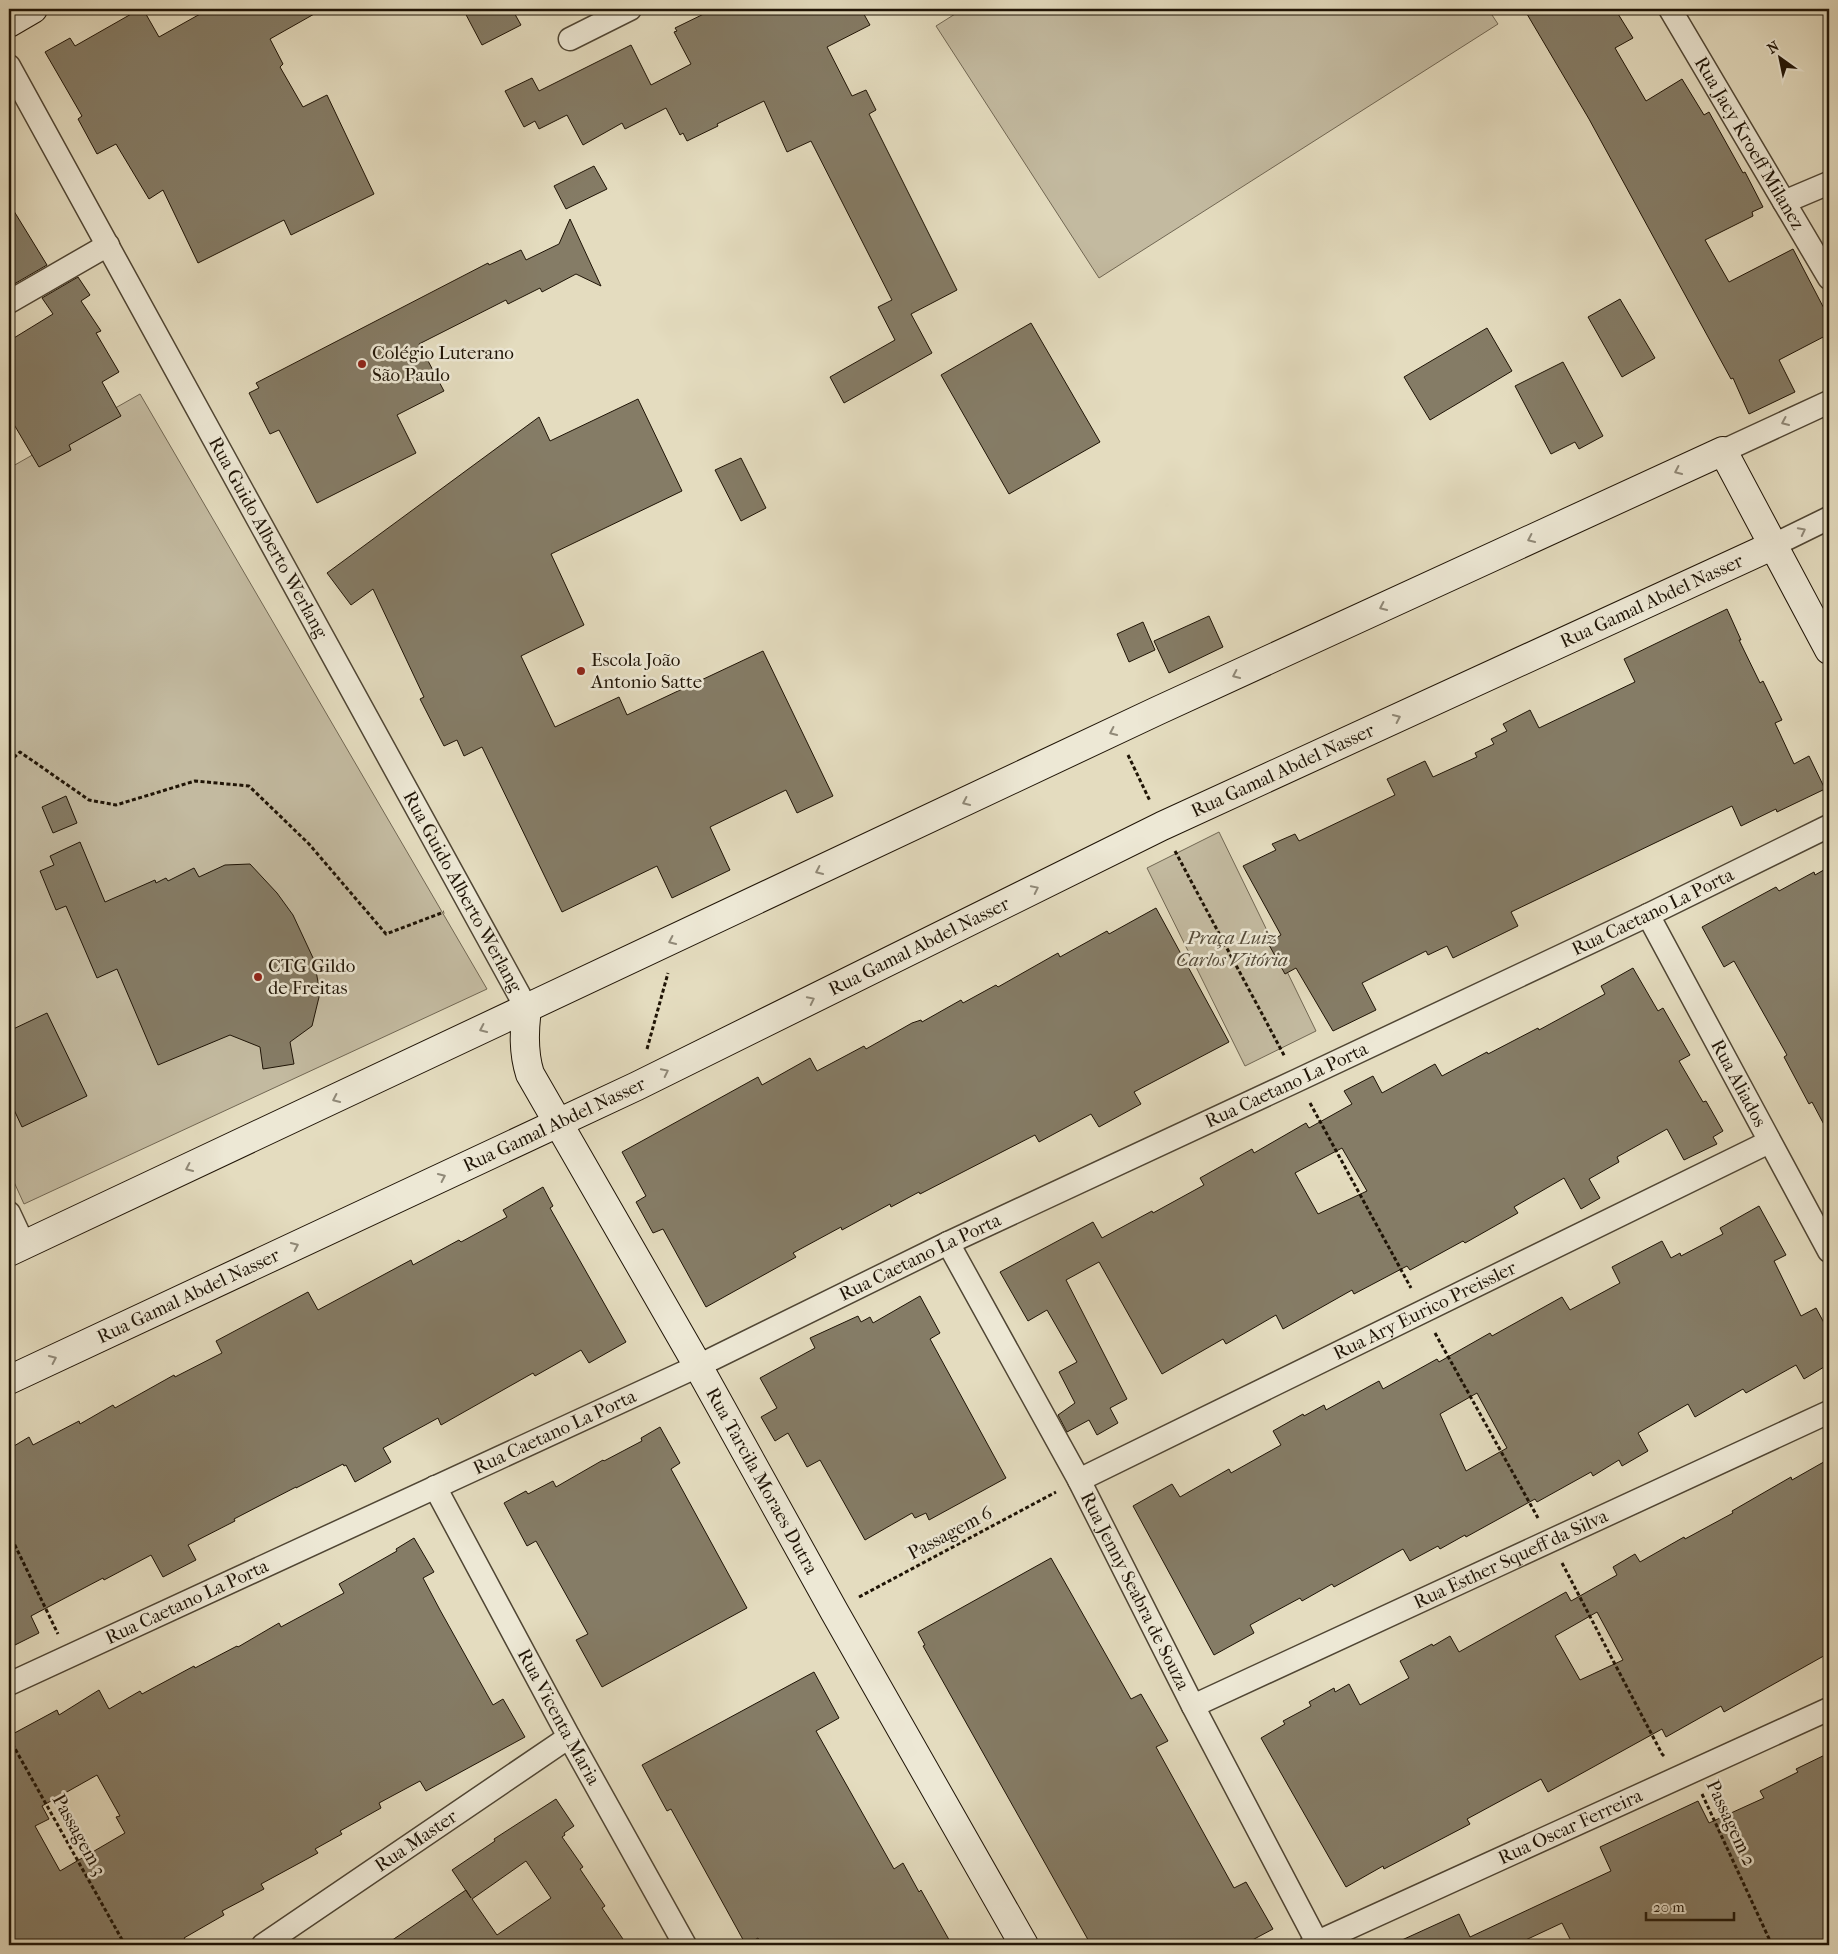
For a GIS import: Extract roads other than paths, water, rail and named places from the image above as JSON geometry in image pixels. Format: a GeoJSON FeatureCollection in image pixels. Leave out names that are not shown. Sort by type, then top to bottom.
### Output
{"type":"FeatureCollection","features":[{"type":"Feature","properties":{"kind":"street"},"geometry":{"type":"LineString","coordinates":[[9,23],[33,9]]}},
{"type":"Feature","properties":{"kind":"street"},"geometry":{"type":"LineString","coordinates":[[570,39],[630,9]]}},
{"type":"Feature","properties":{"kind":"street","name":"Rua Jacy Kroeff Milanez"},"geometry":{"type":"LineString","coordinates":[[1670,9],[1829,278]]}},
{"type":"Feature","properties":{"kind":"street","name":"Rua Guido Alberto Werlang"},"geometry":{"type":"LineString","coordinates":[[9,66],[470,902],[527,1009]]}},
{"type":"Feature","properties":{"kind":"street"},"geometry":{"type":"LineString","coordinates":[[1784,202],[1829,183]]}},
{"type":"Feature","properties":{"kind":"street"},"geometry":{"type":"LineString","coordinates":[[9,302],[108,245]]}},
{"type":"Feature","properties":{"kind":"street"},"geometry":{"type":"LineString","coordinates":[[9,1213],[16,1249],[1116,731],[1829,402]]}},
{"type":"Feature","properties":{"kind":"street"},"geometry":{"type":"LineString","coordinates":[[1723,451],[1829,650]]}},
{"type":"Feature","properties":{"kind":"street","name":"Rua Gamal Abdel Nasser"},"geometry":{"type":"LineString","coordinates":[[9,1380],[637,1086],[1162,826],[1829,518]]}},
{"type":"Feature","properties":{"kind":"street","name":"Rua Caetano La Porta"},"geometry":{"type":"LineString","coordinates":[[9,1684],[698,1366],[948,1243],[1648,915],[1829,826]]}},
{"type":"Feature","properties":{"kind":"street","name":"Rua Aliados"},"geometry":{"type":"LineString","coordinates":[[1648,915],[1829,1251]]}},
{"type":"Feature","properties":{"kind":"street","name":"Rua Tarcila Moraes Dutra"},"geometry":{"type":"LineString","coordinates":[[527,1009],[524,1040],[526,1062],[530,1074],[698,1366],[834,1611],[1024,1945]]}},
{"type":"Feature","properties":{"kind":"street","name":"Rua Ary Eurico Preissler"},"geometry":{"type":"LineString","coordinates":[[1079,1480],[1769,1142]]}},
{"type":"Feature","properties":{"kind":"street","name":"Rua Jenny Seabra de Souza"},"geometry":{"type":"LineString","coordinates":[[948,1243],[1079,1480],[1314,1944]]}},
{"type":"Feature","properties":{"kind":"street","name":"Rua Esther Squeff da Silva"},"geometry":{"type":"LineString","coordinates":[[1193,1706],[1829,1412]]}},
{"type":"Feature","properties":{"kind":"street","name":"Rua Vicenta Maria"},"geometry":{"type":"LineString","coordinates":[[435,1487],[569,1737],[685,1945]]}},
{"type":"Feature","properties":{"kind":"street","name":"Rua Oscar Ferreira"},"geometry":{"type":"LineString","coordinates":[[1314,1944],[1829,1709]]}},
{"type":"Feature","properties":{"kind":"street","name":"Rua Master"},"geometry":{"type":"LineString","coordinates":[[263,1945],[569,1737]]}},
{"type":"Feature","properties":{"kind":"place","name":"Colégio Luterano São Paulo"},"geometry":{"type":"Point","coordinates":[362,364]}},
{"type":"Feature","properties":{"kind":"place","name":"Escola João Antonio Satte"},"geometry":{"type":"Point","coordinates":[581,671]}},
{"type":"Feature","properties":{"kind":"place","name":"CTG Gildo de Freitas"},"geometry":{"type":"Point","coordinates":[258,977]}},
{"type":"Feature","properties":{"kind":"park label","name":"Praça Luiz Carlos Vitória"},"geometry":{"type":"Point","coordinates":[1232,949]}}]}
